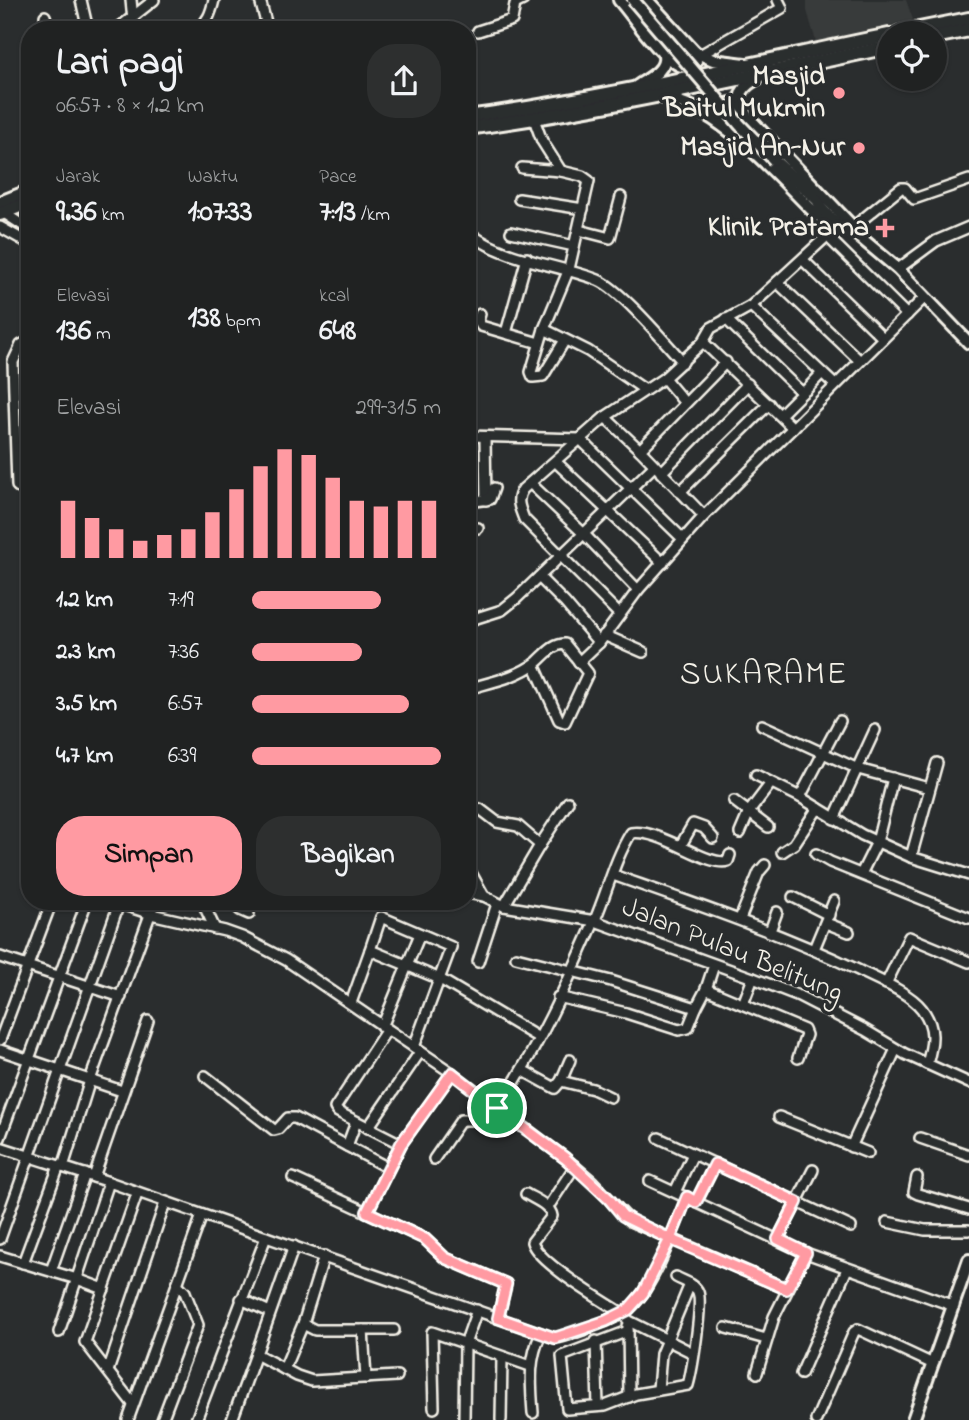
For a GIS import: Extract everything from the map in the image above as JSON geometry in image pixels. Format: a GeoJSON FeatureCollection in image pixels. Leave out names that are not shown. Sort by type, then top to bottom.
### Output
{"type":"FeatureCollection","features":[{"type":"Feature","properties":{"kind":"highway"},"geometry":{"type":"LineString","coordinates":[[947,23],[969,19]]}},
{"type":"Feature","properties":{"kind":"highway"},"geometry":{"type":"LineString","coordinates":[[947,34],[969,30]]}},
{"type":"Feature","properties":{"kind":"highway"},"geometry":{"type":"LineString","coordinates":[[476,116],[633,89],[877,38]]}},
{"type":"Feature","properties":{"kind":"highway"},"geometry":{"type":"LineString","coordinates":[[476,127],[534,119],[877,49]]}},
{"type":"Feature","properties":{"kind":"highway"},"geometry":{"type":"LineString","coordinates":[[1,210],[21,197]]}},
{"type":"Feature","properties":{"kind":"highway"},"geometry":{"type":"LineString","coordinates":[[1,210],[21,204]]}},
{"type":"Feature","properties":{"kind":"main road"},"geometry":{"type":"LineString","coordinates":[[619,0],[664,55],[680,66],[687,68],[695,63],[698,54]]}},
{"type":"Feature","properties":{"kind":"main road"},"geometry":{"type":"LineString","coordinates":[[633,0],[774,160],[898,269],[969,343]]}},
{"type":"Feature","properties":{"kind":"main road"},"geometry":{"type":"LineString","coordinates":[[648,0],[698,54],[713,60],[748,65]]}},
{"type":"Feature","properties":{"kind":"main road"},"geometry":{"type":"LineString","coordinates":[[633,89],[662,68],[664,55]]}},
{"type":"Feature","properties":{"kind":"main road"},"geometry":{"type":"LineString","coordinates":[[745,114],[740,102],[741,92],[747,84],[768,72]]}},
{"type":"Feature","properties":{"kind":"main road"},"geometry":{"type":"LineString","coordinates":[[651,96],[680,102],[711,117],[835,230],[854,231]]}},
{"type":"Feature","properties":{"kind":"main road"},"geometry":{"type":"LineString","coordinates":[[726,128],[720,111],[723,105],[733,104],[854,231]]}},
{"type":"Feature","properties":{"kind":"main road"},"geometry":{"type":"LineString","coordinates":[[817,200],[835,230]]}},
{"type":"Feature","properties":{"kind":"main road"},"geometry":{"type":"LineString","coordinates":[[912,1420],[969,1262]]}},
{"type":"Feature","properties":{"kind":"street"},"geometry":{"type":"LineString","coordinates":[[81,0],[86,21]]}},
{"type":"Feature","properties":{"kind":"street"},"geometry":{"type":"LineString","coordinates":[[131,0],[133,21]]}},
{"type":"Feature","properties":{"kind":"street"},"geometry":{"type":"LineString","coordinates":[[126,21],[154,0]]}},
{"type":"Feature","properties":{"kind":"street"},"geometry":{"type":"LineString","coordinates":[[208,21],[214,0]]}},
{"type":"Feature","properties":{"kind":"street"},"geometry":{"type":"LineString","coordinates":[[260,0],[266,21]]}},
{"type":"Feature","properties":{"kind":"street"},"geometry":{"type":"LineString","coordinates":[[698,54],[782,8],[778,0]]}},
{"type":"Feature","properties":{"kind":"street"},"geometry":{"type":"LineString","coordinates":[[478,31],[512,20],[517,1]]}},
{"type":"Feature","properties":{"kind":"street"},"geometry":{"type":"LineString","coordinates":[[46,16],[47,21]]}},
{"type":"Feature","properties":{"kind":"street"},"geometry":{"type":"LineString","coordinates":[[534,119],[542,141],[561,171]]}},
{"type":"Feature","properties":{"kind":"street"},"geometry":{"type":"LineString","coordinates":[[522,168],[561,171],[588,179],[569,270],[544,329],[531,372],[533,377],[540,378],[565,340]]}},
{"type":"Feature","properties":{"kind":"street"},"geometry":{"type":"LineString","coordinates":[[854,231],[901,188],[905,188],[914,199],[969,180]]}},
{"type":"Feature","properties":{"kind":"street"},"geometry":{"type":"LineString","coordinates":[[579,230],[610,238],[621,197]]}},
{"type":"Feature","properties":{"kind":"street"},"geometry":{"type":"LineString","coordinates":[[519,199],[583,209]]}},
{"type":"Feature","properties":{"kind":"street"},"geometry":{"type":"LineString","coordinates":[[1,210],[21,224]]}},
{"type":"Feature","properties":{"kind":"street"},"geometry":{"type":"LineString","coordinates":[[0,227],[21,239]]}},
{"type":"Feature","properties":{"kind":"street"},"geometry":{"type":"LineString","coordinates":[[898,269],[936,241],[969,227]]}},
{"type":"Feature","properties":{"kind":"street"},"geometry":{"type":"LineString","coordinates":[[619,614],[524,519],[518,503],[519,495],[530,483],[556,463],[605,417],[664,378],[683,362],[703,342],[711,328],[751,306],[835,230],[907,315]]}},
{"type":"Feature","properties":{"kind":"street"},"geometry":{"type":"LineString","coordinates":[[511,232],[575,246]]}},
{"type":"Feature","properties":{"kind":"street"},"geometry":{"type":"LineString","coordinates":[[476,237],[501,251],[600,281],[683,362]]}},
{"type":"Feature","properties":{"kind":"street"},"geometry":{"type":"LineString","coordinates":[[506,333],[527,258]]}},
{"type":"Feature","properties":{"kind":"street"},"geometry":{"type":"LineString","coordinates":[[803,260],[883,338]]}},
{"type":"Feature","properties":{"kind":"street"},"geometry":{"type":"LineString","coordinates":[[777,282],[860,361]]}},
{"type":"Feature","properties":{"kind":"street"},"geometry":{"type":"LineString","coordinates":[[579,662],[704,516],[924,298]]}},
{"type":"Feature","properties":{"kind":"street"},"geometry":{"type":"LineString","coordinates":[[751,306],[835,385]]}},
{"type":"Feature","properties":{"kind":"street"},"geometry":{"type":"LineString","coordinates":[[480,314],[478,320],[481,326],[540,343]]}},
{"type":"Feature","properties":{"kind":"street"},"geometry":{"type":"LineString","coordinates":[[726,318],[803,392]]}},
{"type":"Feature","properties":{"kind":"street"},"geometry":{"type":"LineString","coordinates":[[544,329],[588,351],[645,390]]}},
{"type":"Feature","properties":{"kind":"street"},"geometry":{"type":"LineString","coordinates":[[703,342],[793,428]]}},
{"type":"Feature","properties":{"kind":"street"},"geometry":{"type":"LineString","coordinates":[[21,345],[13,362],[18,486],[21,488]]}},
{"type":"Feature","properties":{"kind":"street"},"geometry":{"type":"LineString","coordinates":[[640,450],[726,362]]}},
{"type":"Feature","properties":{"kind":"street"},"geometry":{"type":"LineString","coordinates":[[780,415],[822,373]]}},
{"type":"Feature","properties":{"kind":"street"},"geometry":{"type":"LineString","coordinates":[[664,378],[685,403]]}},
{"type":"Feature","properties":{"kind":"street"},"geometry":{"type":"LineString","coordinates":[[476,618],[502,610],[631,488],[657,469],[748,384]]}},
{"type":"Feature","properties":{"kind":"street"},"geometry":{"type":"LineString","coordinates":[[680,492],[769,404]]}},
{"type":"Feature","properties":{"kind":"street"},"geometry":{"type":"LineString","coordinates":[[605,417],[704,516]]}},
{"type":"Feature","properties":{"kind":"street"},"geometry":{"type":"LineString","coordinates":[[476,437],[579,439],[683,539]]}},
{"type":"Feature","properties":{"kind":"street"},"geometry":{"type":"LineString","coordinates":[[485,438],[486,500]]}},
{"type":"Feature","properties":{"kind":"street"},"geometry":{"type":"LineString","coordinates":[[556,463],[663,563]]}},
{"type":"Feature","properties":{"kind":"street"},"geometry":{"type":"LineString","coordinates":[[530,483],[638,590]]}},
{"type":"Feature","properties":{"kind":"street"},"geometry":{"type":"LineString","coordinates":[[476,501],[492,496],[494,488]]}},
{"type":"Feature","properties":{"kind":"street"},"geometry":{"type":"LineString","coordinates":[[539,577],[601,639],[643,652]]}},
{"type":"Feature","properties":{"kind":"street"},"geometry":{"type":"LineString","coordinates":[[476,687],[503,680],[534,664],[562,643],[587,668],[588,676],[563,722],[559,720],[534,664]]}},
{"type":"Feature","properties":{"kind":"street"},"geometry":{"type":"LineString","coordinates":[[800,797],[839,721]]}},
{"type":"Feature","properties":{"kind":"street"},"geometry":{"type":"LineString","coordinates":[[762,725],[858,769],[929,788]]}},
{"type":"Feature","properties":{"kind":"street"},"geometry":{"type":"LineString","coordinates":[[834,819],[875,730]]}},
{"type":"Feature","properties":{"kind":"street"},"geometry":{"type":"LineString","coordinates":[[911,857],[937,763]]}},
{"type":"Feature","properties":{"kind":"street"},"geometry":{"type":"LineString","coordinates":[[756,775],[877,842],[911,857],[969,875]]}},
{"type":"Feature","properties":{"kind":"street"},"geometry":{"type":"LineString","coordinates":[[861,874],[877,842],[893,778]]}},
{"type":"Feature","properties":{"kind":"street"},"geometry":{"type":"LineString","coordinates":[[740,833],[749,812],[771,783]]}},
{"type":"Feature","properties":{"kind":"street"},"geometry":{"type":"LineString","coordinates":[[734,801],[768,827]]}},
{"type":"Feature","properties":{"kind":"street"},"geometry":{"type":"LineString","coordinates":[[478,962],[501,905],[568,802]]}},
{"type":"Feature","properties":{"kind":"street"},"geometry":{"type":"LineString","coordinates":[[476,808],[497,822],[518,826],[540,845]]}},
{"type":"Feature","properties":{"kind":"street"},"geometry":{"type":"LineString","coordinates":[[782,852],[794,844],[818,808]]}},
{"type":"Feature","properties":{"kind":"street"},"geometry":{"type":"LineString","coordinates":[[681,845],[693,824],[704,828],[713,838]]}},
{"type":"Feature","properties":{"kind":"street"},"geometry":{"type":"LineString","coordinates":[[497,1108],[539,1038],[594,921],[631,833],[641,832],[681,845],[719,863],[727,861],[730,855]]}},
{"type":"Feature","properties":{"kind":"street"},"geometry":{"type":"LineString","coordinates":[[816,853],[830,862],[969,918]]}},
{"type":"Feature","properties":{"kind":"street"},"geometry":{"type":"LineString","coordinates":[[740,919],[759,872],[765,865]]}},
{"type":"Feature","properties":{"kind":"street"},"geometry":{"type":"LineString","coordinates":[[612,875],[740,919],[814,949],[886,984],[917,1004],[923,1011],[934,1041],[927,1064]]}},
{"type":"Feature","properties":{"kind":"street"},"geometry":{"type":"LineString","coordinates":[[476,882],[484,896]]}},
{"type":"Feature","properties":{"kind":"street","name":"Jalan Pulau Belitung"},"geometry":{"type":"LineString","coordinates":[[476,895],[501,905],[594,921],[753,978],[799,996],[896,1049],[969,1083]]}},
{"type":"Feature","properties":{"kind":"street"},"geometry":{"type":"LineString","coordinates":[[793,897],[849,932]]}},
{"type":"Feature","properties":{"kind":"street"},"geometry":{"type":"LineString","coordinates":[[814,949],[834,901]]}},
{"type":"Feature","properties":{"kind":"street"},"geometry":{"type":"LineString","coordinates":[[0,1040],[49,910]]}},
{"type":"Feature","properties":{"kind":"street"},"geometry":{"type":"LineString","coordinates":[[0,1138],[84,910]]}},
{"type":"Feature","properties":{"kind":"street"},"geometry":{"type":"LineString","coordinates":[[0,1239],[114,910]]}},
{"type":"Feature","properties":{"kind":"street"},"geometry":{"type":"LineString","coordinates":[[140,910],[242,937],[286,960],[452,1073],[575,1166],[623,1216],[787,1289]]}},
{"type":"Feature","properties":{"kind":"street"},"geometry":{"type":"LineString","coordinates":[[23,1263],[61,1166],[152,910]]}},
{"type":"Feature","properties":{"kind":"street"},"geometry":{"type":"LineString","coordinates":[[206,910],[215,929]]}},
{"type":"Feature","properties":{"kind":"street"},"geometry":{"type":"LineString","coordinates":[[240,910],[249,914]]}},
{"type":"Feature","properties":{"kind":"street"},"geometry":{"type":"LineString","coordinates":[[770,931],[777,912]]}},
{"type":"Feature","properties":{"kind":"street"},"geometry":{"type":"LineString","coordinates":[[351,1003],[380,918],[451,947],[417,1050],[368,1128]]}},
{"type":"Feature","properties":{"kind":"street"},"geometry":{"type":"LineString","coordinates":[[401,1144],[356,1122],[335,1108],[384,1029],[420,934]]}},
{"type":"Feature","properties":{"kind":"street"},"geometry":{"type":"LineString","coordinates":[[886,984],[909,937],[969,962]]}},
{"type":"Feature","properties":{"kind":"street"},"geometry":{"type":"LineString","coordinates":[[369,950],[440,979],[539,1038]]}},
{"type":"Feature","properties":{"kind":"street"},"geometry":{"type":"LineString","coordinates":[[0,957],[121,997]]}},
{"type":"Feature","properties":{"kind":"street"},"geometry":{"type":"LineString","coordinates":[[516,957],[611,981],[695,1009]]}},
{"type":"Feature","properties":{"kind":"street"},"geometry":{"type":"LineString","coordinates":[[558,997],[626,1013],[679,1030],[688,1028],[714,965]]}},
{"type":"Feature","properties":{"kind":"street"},"geometry":{"type":"LineString","coordinates":[[743,1003],[753,978]]}},
{"type":"Feature","properties":{"kind":"street"},"geometry":{"type":"LineString","coordinates":[[706,989],[804,1030],[806,1035],[798,1058]]}},
{"type":"Feature","properties":{"kind":"street"},"geometry":{"type":"LineString","coordinates":[[51,1271],[148,1021]]}},
{"type":"Feature","properties":{"kind":"street"},"geometry":{"type":"LineString","coordinates":[[0,1049],[122,1091]]}},
{"type":"Feature","properties":{"kind":"street"},"geometry":{"type":"LineString","coordinates":[[852,1147],[896,1049]]}},
{"type":"Feature","properties":{"kind":"street"},"geometry":{"type":"LineString","coordinates":[[522,1070],[552,1089],[561,1081],[570,1060]]}},
{"type":"Feature","properties":{"kind":"street"},"geometry":{"type":"LineString","coordinates":[[367,1212],[401,1144],[452,1073]]}},
{"type":"Feature","properties":{"kind":"street"},"geometry":{"type":"LineString","coordinates":[[205,1076],[274,1130],[291,1117],[388,1168]]}},
{"type":"Feature","properties":{"kind":"street"},"geometry":{"type":"LineString","coordinates":[[561,1081],[593,1089],[610,1097]]}},
{"type":"Feature","properties":{"kind":"street"},"geometry":{"type":"LineString","coordinates":[[434,1159],[461,1120],[473,1121],[488,1101]]}},
{"type":"Feature","properties":{"kind":"street"},"geometry":{"type":"LineString","coordinates":[[779,1117],[868,1153]]}},
{"type":"Feature","properties":{"kind":"street"},"geometry":{"type":"LineString","coordinates":[[347,1146],[356,1122]]}},
{"type":"Feature","properties":{"kind":"street"},"geometry":{"type":"LineString","coordinates":[[659,1138],[851,1227]]}},
{"type":"Feature","properties":{"kind":"street"},"geometry":{"type":"LineString","coordinates":[[920,1138],[969,1155]]}},
{"type":"Feature","properties":{"kind":"street"},"geometry":{"type":"LineString","coordinates":[[0,1147],[89,1175],[555,1338],[622,1313],[643,1293],[687,1197]]}},
{"type":"Feature","properties":{"kind":"street"},"geometry":{"type":"LineString","coordinates":[[675,1192],[693,1154]]}},
{"type":"Feature","properties":{"kind":"street"},"geometry":{"type":"LineString","coordinates":[[696,1202],[715,1164]]}},
{"type":"Feature","properties":{"kind":"street"},"geometry":{"type":"LineString","coordinates":[[548,1207],[575,1166]]}},
{"type":"Feature","properties":{"kind":"street"},"geometry":{"type":"LineString","coordinates":[[778,1239],[813,1170]]}},
{"type":"Feature","properties":{"kind":"street"},"geometry":{"type":"LineString","coordinates":[[916,1177],[914,1192],[918,1195],[969,1209]]}},
{"type":"Feature","properties":{"kind":"street"},"geometry":{"type":"LineString","coordinates":[[293,1178],[425,1239],[445,1258],[506,1284],[498,1318]]}},
{"type":"Feature","properties":{"kind":"street"},"geometry":{"type":"LineString","coordinates":[[650,1181],[806,1253],[954,1306]]}},
{"type":"Feature","properties":{"kind":"street"},"geometry":{"type":"LineString","coordinates":[[59,1332],[109,1182]]}},
{"type":"Feature","properties":{"kind":"street"},"geometry":{"type":"LineString","coordinates":[[133,1404],[85,1342],[137,1194]]}},
{"type":"Feature","properties":{"kind":"street"},"geometry":{"type":"LineString","coordinates":[[526,1194],[548,1207],[552,1216],[532,1242],[533,1248],[564,1275],[622,1313],[628,1326],[629,1396]]}},
{"type":"Feature","properties":{"kind":"street"},"geometry":{"type":"LineString","coordinates":[[108,1371],[165,1203]]}},
{"type":"Feature","properties":{"kind":"street"},"geometry":{"type":"LineString","coordinates":[[128,1420],[202,1215]]}},
{"type":"Feature","properties":{"kind":"street"},"geometry":{"type":"LineString","coordinates":[[887,1222],[925,1230],[969,1230]]}},
{"type":"Feature","properties":{"kind":"street"},"geometry":{"type":"LineString","coordinates":[[196,1420],[266,1237]]}},
{"type":"Feature","properties":{"kind":"street"},"geometry":{"type":"LineString","coordinates":[[232,1420],[294,1247]]}},
{"type":"Feature","properties":{"kind":"street"},"geometry":{"type":"LineString","coordinates":[[757,1373],[766,1339],[806,1253]]}},
{"type":"Feature","properties":{"kind":"street"},"geometry":{"type":"LineString","coordinates":[[0,1256],[104,1289]]}},
{"type":"Feature","properties":{"kind":"street"},"geometry":{"type":"LineString","coordinates":[[284,1369],[303,1324],[324,1256]]}},
{"type":"Feature","properties":{"kind":"street"},"geometry":{"type":"LineString","coordinates":[[801,1374],[846,1269]]}},
{"type":"Feature","properties":{"kind":"street"},"geometry":{"type":"LineString","coordinates":[[676,1277],[698,1290],[699,1295],[693,1353],[688,1385],[629,1396],[612,1404],[566,1409],[561,1360],[564,1356],[628,1326],[693,1353]]}},
{"type":"Feature","properties":{"kind":"street"},"geometry":{"type":"LineString","coordinates":[[162,1420],[198,1325],[185,1292],[177,1284]]}},
{"type":"Feature","properties":{"kind":"street"},"geometry":{"type":"LineString","coordinates":[[658,1389],[659,1363],[690,1284]]}},
{"type":"Feature","properties":{"kind":"street"},"geometry":{"type":"LineString","coordinates":[[241,1299],[270,1312]]}},
{"type":"Feature","properties":{"kind":"street"},"geometry":{"type":"LineString","coordinates":[[464,1420],[465,1344],[477,1310]]}},
{"type":"Feature","properties":{"kind":"street"},"geometry":{"type":"LineString","coordinates":[[303,1324],[315,1331],[394,1329]]}},
{"type":"Feature","properties":{"kind":"street"},"geometry":{"type":"LineString","coordinates":[[726,1328],[766,1339]]}},
{"type":"Feature","properties":{"kind":"street"},"geometry":{"type":"LineString","coordinates":[[816,1420],[854,1332],[858,1329],[933,1364]]}},
{"type":"Feature","properties":{"kind":"street"},"geometry":{"type":"LineString","coordinates":[[363,1330],[366,1378]]}},
{"type":"Feature","properties":{"kind":"street"},"geometry":{"type":"LineString","coordinates":[[434,1408],[430,1333],[530,1366]]}},
{"type":"Feature","properties":{"kind":"street"},"geometry":{"type":"LineString","coordinates":[[533,1413],[530,1366],[534,1347],[541,1334]]}},
{"type":"Feature","properties":{"kind":"street"},"geometry":{"type":"LineString","coordinates":[[596,1341],[598,1406]]}},
{"type":"Feature","properties":{"kind":"street"},"geometry":{"type":"LineString","coordinates":[[256,1354],[312,1381],[397,1376]]}},
{"type":"Feature","properties":{"kind":"street"},"geometry":{"type":"LineString","coordinates":[[501,1420],[502,1357]]}},
{"type":"Feature","properties":{"kind":"shaded area"},"geometry":{"type":"Polygon","coordinates":[[[807,0],[906,0],[914,21],[877,21],[877,33],[817,45],[807,11],[807,0]]]}},
{"type":"Feature","properties":{"kind":"place","name":"Masjid Baitul Mukmin"},"geometry":{"type":"Point","coordinates":[839,93]}},
{"type":"Feature","properties":{"kind":"place","name":"Masjid An-Nur"},"geometry":{"type":"Point","coordinates":[859,148]}},
{"type":"Feature","properties":{"kind":"place","name":"Klinik Pratama"},"geometry":{"type":"Point","coordinates":[885,228]}},
{"type":"Feature","properties":{"kind":"district","name":"SUKARAME"},"geometry":{"type":"Point","coordinates":[764,675]}},
{"type":"Feature","properties":{"kind":"route"},"geometry":{"type":"LineString","coordinates":[[497,1108],[452,1073],[401,1144],[367,1212],[425,1239],[445,1258],[506,1284],[498,1318],[555,1338],[606,1321],[628,1310],[636,1302],[670,1239],[787,1289],[806,1253],[778,1239],[797,1202],[715,1164],[696,1202],[687,1197],[670,1239],[623,1216],[592,1181],[497,1108]]}}]}
